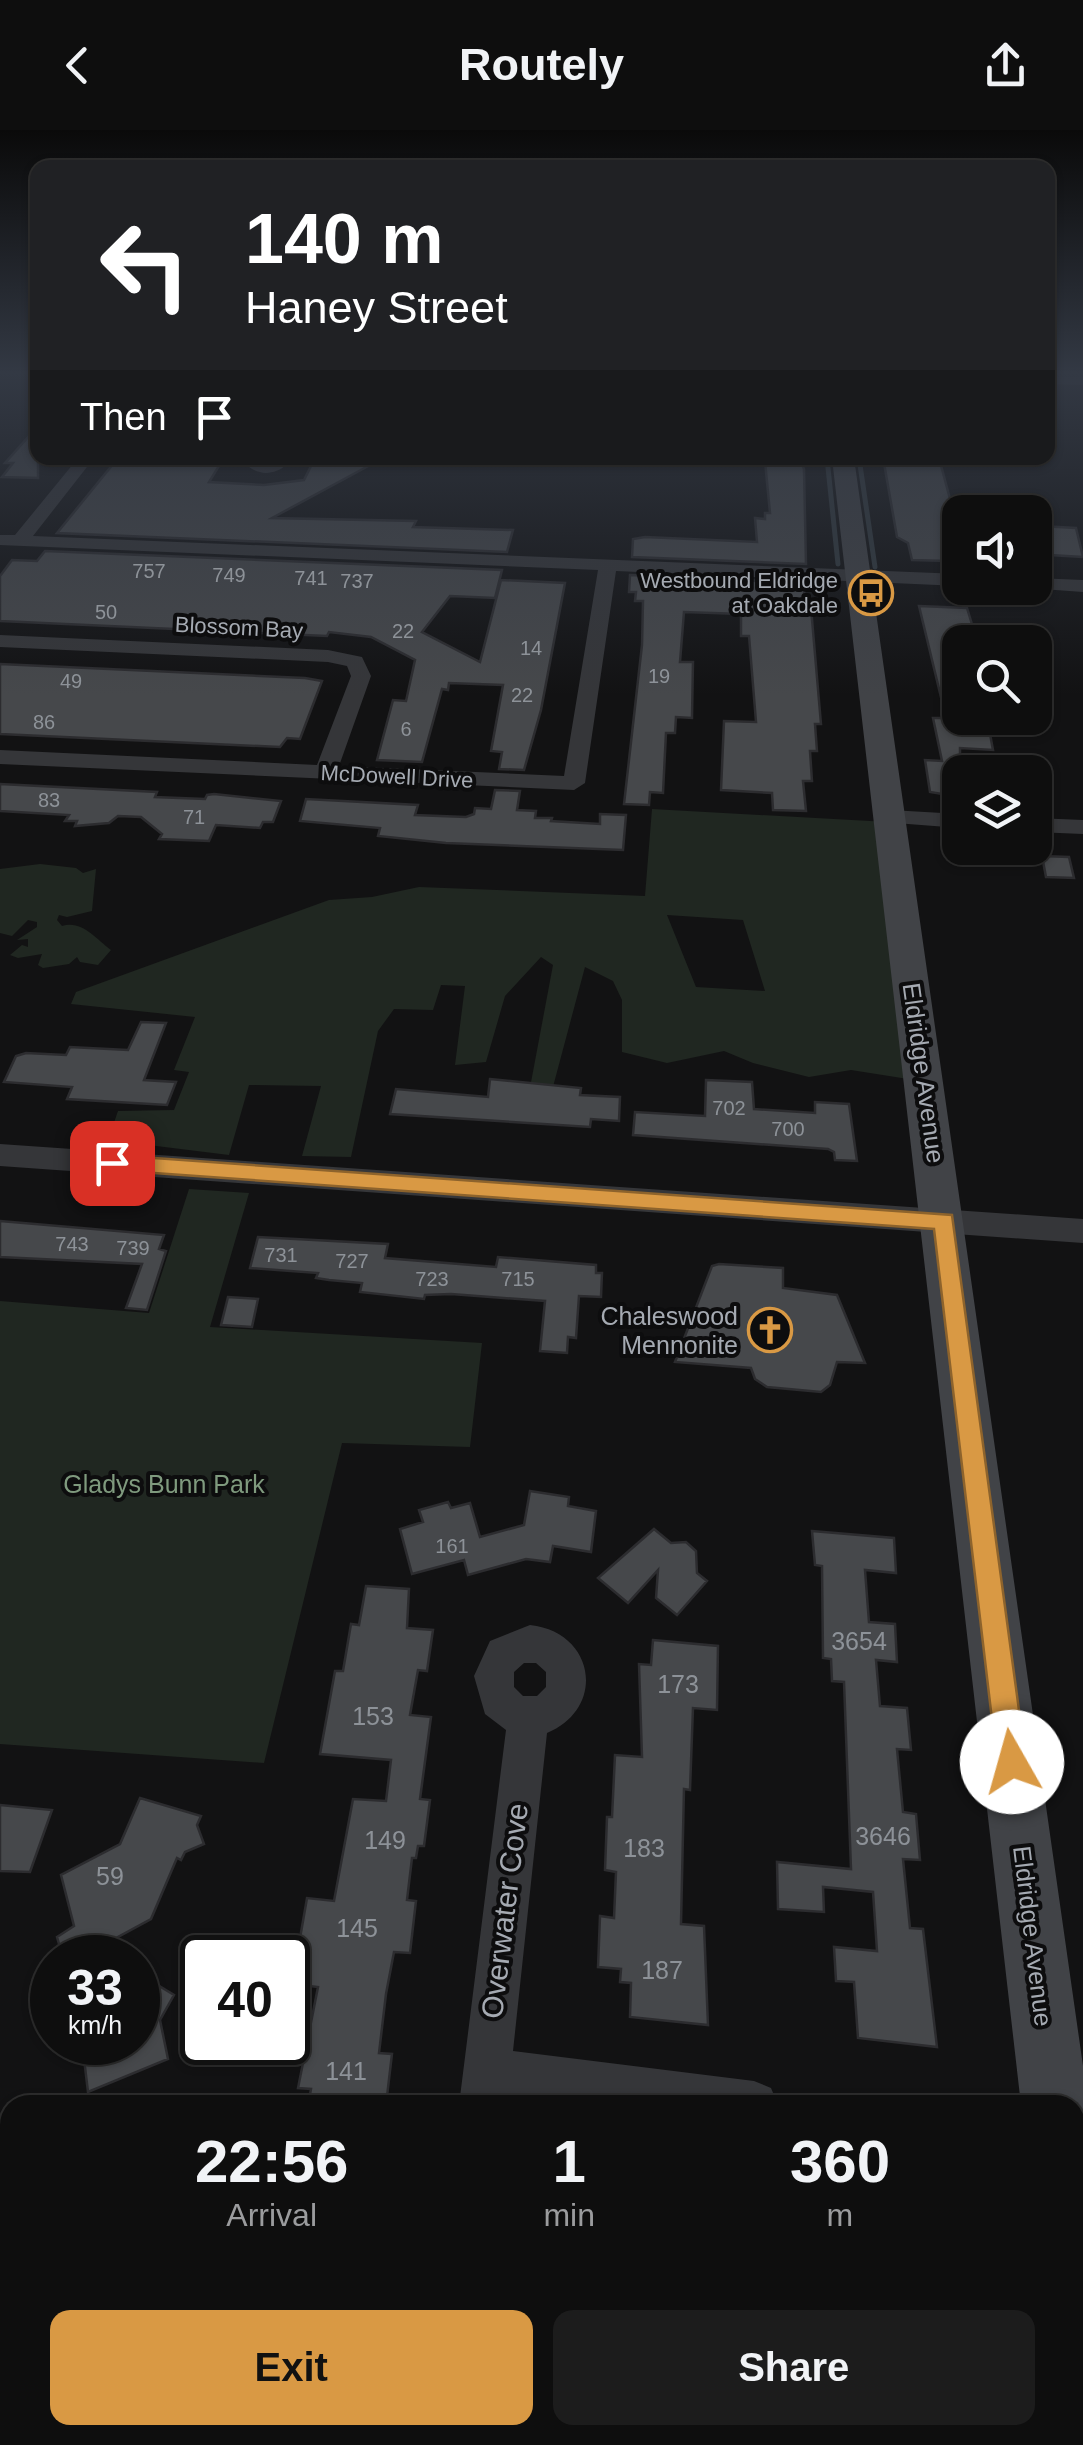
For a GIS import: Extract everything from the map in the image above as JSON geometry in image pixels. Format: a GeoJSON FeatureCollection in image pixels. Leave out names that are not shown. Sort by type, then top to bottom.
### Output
{"type":"FeatureCollection","features":[{"type":"Feature","properties":{"kind":"street"},"geometry":{"type":"LineString","coordinates":[[21,540],[69,479]]}},
{"type":"Feature","properties":{"kind":"street","name":"Eldridge Avenue"},"geometry":{"type":"LineString","coordinates":[[846,479],[944,1221],[1053,2095]]}},
{"type":"Feature","properties":{"kind":"street"},"geometry":{"type":"LineString","coordinates":[[0,540],[942,579]]}},
{"type":"Feature","properties":{"kind":"street","name":"McDowell Drive"},"geometry":{"type":"LineString","coordinates":[[0,756],[574,784],[608,566]]}},
{"type":"Feature","properties":{"kind":"street"},"geometry":{"type":"LineString","coordinates":[[1052,585],[1083,586]]}},
{"type":"Feature","properties":{"kind":"street","name":"Blossom Bay"},"geometry":{"type":"LineString","coordinates":[[0,641],[328,656],[355,661],[361,676],[324,772]]}},
{"type":"Feature","properties":{"kind":"street"},"geometry":{"type":"LineString","coordinates":[[890,817],[942,820]]}},
{"type":"Feature","properties":{"kind":"street"},"geometry":{"type":"LineString","coordinates":[[1052,825],[1083,827]]}},
{"type":"Feature","properties":{"kind":"street"},"geometry":{"type":"LineString","coordinates":[[0,1155],[1083,1231]]}},
{"type":"Feature","properties":{"kind":"street","name":"Overwater Cove"},"geometry":{"type":"LineString","coordinates":[[484,2088],[528,1716]]}},
{"type":"Feature","properties":{"kind":"street"},"geometry":{"type":"LineString","coordinates":[[484,2088],[595,2095]]}},
{"type":"Feature","properties":{"kind":"green space"},"geometry":{"type":"Polygon","coordinates":[[[652,809],[888,822],[908,1079],[851,1070],[809,1077],[724,1051],[667,1063],[622,1052],[622,1000],[613,981],[585,967],[550,1098],[529,1093],[553,965],[541,957],[505,996],[486,1062],[455,1065],[465,986],[441,985],[433,1010],[394,1009],[378,1031],[351,1157],[302,1156],[321,1086],[249,1085],[229,1155],[108,1140],[118,1111],[174,1110],[189,1072],[174,1070],[195,1017],[71,1004],[76,992],[329,900],[372,897],[419,887],[645,896],[652,809]],[[667,915],[696,987],[765,991],[743,920],[667,915]]]}},
{"type":"Feature","properties":{"kind":"green space"},"geometry":{"type":"Polygon","coordinates":[[[40,864],[76,868],[83,873],[96,869],[92,911],[59,915],[57,920],[62,926],[82,928],[111,950],[98,965],[80,962],[77,957],[69,964],[43,968],[38,965],[42,954],[18,958],[10,955],[22,945],[28,947],[28,939],[17,940],[37,927],[37,922],[28,920],[12,936],[0,933],[0,869],[40,864]]]}},
{"type":"Feature","properties":{"kind":"green space","name":"Gladys Bunn Park"},"geometry":{"type":"Polygon","coordinates":[[[189,1189],[249,1193],[210,1327],[482,1343],[470,1447],[342,1443],[264,1763],[0,1744],[0,1301],[149,1313],[189,1189]]]}},
{"type":"Feature","properties":{"kind":"building"},"geometry":{"type":"Polygon","coordinates":[[[101,479],[211,479],[209,482],[264,485],[344,479],[272,518],[416,521],[413,527],[513,530],[507,552],[57,533],[101,479]]]}},
{"type":"Feature","properties":{"kind":"building"},"geometry":{"type":"Polygon","coordinates":[[[767,479],[804,479],[806,564],[632,557],[633,539],[645,537],[757,542],[755,518],[765,519],[765,513],[770,513],[767,479]]]}},
{"type":"Feature","properties":{"kind":"building"},"geometry":{"type":"Polygon","coordinates":[[[887,479],[945,479],[949,495],[942,495],[942,561],[912,560],[908,543],[897,537],[887,479]]]}},
{"type":"Feature","properties":{"kind":"building"},"geometry":{"type":"Polygon","coordinates":[[[1052,527],[1076,528],[1083,557],[1052,555],[1052,527]]]}},
{"type":"Feature","properties":{"kind":"building"},"geometry":{"type":"Polygon","coordinates":[[[45,551],[502,570],[495,598],[450,596],[422,632],[480,662],[501,580],[565,583],[541,710],[524,770],[499,769],[502,752],[491,751],[503,685],[449,683],[448,690],[442,689],[422,762],[377,760],[393,700],[406,701],[415,660],[371,637],[329,632],[327,636],[0,621],[0,576],[12,560],[37,561],[45,551]]]}},
{"type":"Feature","properties":{"kind":"building"},"geometry":{"type":"Polygon","coordinates":[[[630,575],[805,583],[804,595],[810,596],[821,724],[815,724],[817,751],[810,751],[812,781],[803,781],[806,811],[773,810],[772,793],[721,790],[724,721],[756,722],[749,636],[741,636],[741,614],[684,612],[680,662],[693,662],[692,718],[676,717],[675,733],[666,733],[663,793],[650,792],[649,805],[624,804],[642,645],[643,601],[635,601],[636,592],[629,592],[630,575]]]}},
{"type":"Feature","properties":{"kind":"building"},"geometry":{"type":"Polygon","coordinates":[[[919,606],[967,608],[972,625],[942,625],[942,701],[919,606]]]}},
{"type":"Feature","properties":{"kind":"building"},"geometry":{"type":"Polygon","coordinates":[[[0,664],[322,681],[300,739],[287,738],[280,747],[0,734],[0,664]]]}},
{"type":"Feature","properties":{"kind":"building"},"geometry":{"type":"Polygon","coordinates":[[[933,718],[942,718],[942,735],[990,735],[993,750],[960,748],[960,755],[942,755],[942,761],[933,718]]]}},
{"type":"Feature","properties":{"kind":"building"},"geometry":{"type":"Polygon","coordinates":[[[925,760],[942,761],[942,794],[930,792],[925,760]]]}},
{"type":"Feature","properties":{"kind":"building"},"geometry":{"type":"Polygon","coordinates":[[[0,784],[157,792],[155,797],[205,799],[214,794],[281,801],[273,822],[263,822],[260,828],[216,825],[209,841],[159,839],[162,834],[141,817],[118,816],[109,823],[75,826],[77,821],[65,821],[69,815],[0,811],[0,784]]]}},
{"type":"Feature","properties":{"kind":"building"},"geometry":{"type":"Polygon","coordinates":[[[495,790],[520,791],[517,810],[536,811],[535,818],[600,824],[600,814],[626,815],[623,850],[446,843],[378,836],[380,828],[300,821],[306,799],[418,805],[415,815],[466,817],[474,814],[475,808],[491,809],[495,790]]]}},
{"type":"Feature","properties":{"kind":"building"},"geometry":{"type":"Polygon","coordinates":[[[1052,856],[1069,857],[1074,878],[1046,877],[1044,865],[1052,865],[1052,856]]]}},
{"type":"Feature","properties":{"kind":"building"},"geometry":{"type":"Polygon","coordinates":[[[141,1022],[166,1023],[144,1080],[176,1082],[167,1105],[67,1099],[72,1087],[4,1082],[16,1056],[26,1053],[66,1055],[70,1047],[128,1050],[141,1022]]]}},
{"type":"Feature","properties":{"kind":"building"},"geometry":{"type":"Polygon","coordinates":[[[490,1079],[581,1088],[580,1095],[620,1097],[619,1121],[591,1119],[590,1127],[390,1114],[396,1089],[488,1097],[490,1079]]]}},
{"type":"Feature","properties":{"kind":"building"},"geometry":{"type":"Polygon","coordinates":[[[706,1080],[752,1082],[754,1109],[815,1113],[815,1102],[849,1104],[857,1161],[835,1160],[834,1152],[828,1149],[633,1135],[635,1112],[705,1116],[706,1080]]]}},
{"type":"Feature","properties":{"kind":"building"},"geometry":{"type":"Polygon","coordinates":[[[0,1221],[164,1235],[159,1249],[166,1251],[147,1310],[126,1308],[142,1264],[0,1257],[0,1221]]]}},
{"type":"Feature","properties":{"kind":"building"},"geometry":{"type":"Polygon","coordinates":[[[258,1237],[388,1244],[385,1258],[496,1267],[498,1257],[596,1265],[596,1273],[602,1273],[601,1297],[579,1296],[576,1338],[568,1337],[567,1353],[540,1351],[545,1301],[451,1294],[425,1295],[424,1299],[360,1292],[362,1283],[316,1278],[318,1273],[250,1268],[258,1237]]]}},
{"type":"Feature","properties":{"kind":"building","name":"Chaleswood Mennonite"},"geometry":{"type":"Polygon","coordinates":[[[712,1266],[783,1268],[783,1288],[837,1295],[865,1363],[837,1362],[830,1385],[821,1392],[767,1387],[755,1379],[751,1368],[675,1362],[712,1266]]]}},
{"type":"Feature","properties":{"kind":"building"},"geometry":{"type":"Polygon","coordinates":[[[228,1297],[258,1299],[252,1327],[221,1325],[228,1297]]]}},
{"type":"Feature","properties":{"kind":"building"},"geometry":{"type":"Polygon","coordinates":[[[530,1491],[569,1497],[568,1506],[596,1511],[591,1552],[553,1546],[550,1562],[526,1559],[468,1575],[464,1560],[412,1574],[400,1529],[423,1522],[419,1510],[448,1502],[451,1508],[470,1503],[480,1537],[524,1525],[530,1491]]]}},
{"type":"Feature","properties":{"kind":"building"},"geometry":{"type":"Polygon","coordinates":[[[654,1529],[671,1543],[686,1542],[696,1551],[697,1573],[707,1581],[677,1615],[656,1598],[658,1570],[628,1603],[598,1578],[654,1529]]]}},
{"type":"Feature","properties":{"kind":"building"},"geometry":{"type":"Polygon","coordinates":[[[812,1531],[894,1538],[896,1573],[865,1570],[869,1622],[895,1624],[897,1662],[876,1660],[880,1706],[907,1708],[911,1750],[897,1749],[903,1812],[916,1814],[920,1860],[903,1859],[910,1928],[923,1929],[937,2047],[858,2038],[854,1982],[836,1981],[834,1947],[877,1951],[873,1892],[823,1887],[824,1912],[778,1909],[777,1862],[851,1869],[844,1682],[832,1681],[831,1659],[823,1658],[822,1566],[815,1565],[812,1531]]]}},
{"type":"Feature","properties":{"kind":"building"},"geometry":{"type":"Polygon","coordinates":[[[366,1586],[409,1589],[407,1628],[433,1630],[427,1671],[418,1670],[410,1715],[431,1717],[420,1799],[430,1800],[424,1846],[418,1846],[416,1858],[412,1858],[407,1900],[416,1901],[410,1953],[394,1952],[386,1994],[379,2053],[392,2054],[387,2095],[310,2095],[311,2089],[298,2088],[303,2065],[310,2065],[310,2027],[318,1987],[310,1986],[310,1935],[301,1935],[307,1898],[334,1901],[353,1799],[386,1801],[391,1760],[320,1754],[335,1671],[343,1671],[351,1624],[359,1625],[366,1586]]]}},
{"type":"Feature","properties":{"kind":"building"},"geometry":{"type":"Polygon","coordinates":[[[653,1640],[718,1646],[717,1710],[693,1708],[690,1790],[684,1789],[681,1924],[704,1926],[708,2025],[630,2017],[631,1983],[620,1982],[621,1969],[598,1967],[600,1916],[614,1918],[616,1872],[605,1870],[615,1755],[642,1757],[639,1664],[651,1665],[653,1640]]]}},
{"type":"Feature","properties":{"kind":"building"},"geometry":{"type":"Polygon","coordinates":[[[140,1798],[201,1816],[197,1825],[204,1844],[185,1852],[181,1860],[177,1858],[151,1919],[121,1935],[60,1935],[74,1926],[61,1875],[120,1844],[140,1798]]]}},
{"type":"Feature","properties":{"kind":"building"},"geometry":{"type":"Polygon","coordinates":[[[0,1805],[52,1810],[30,1872],[0,1871],[0,1805]]]}},
{"type":"Feature","properties":{"kind":"building"},"geometry":{"type":"Polygon","coordinates":[[[160,1986],[174,1995],[160,2020],[160,1986]]]}},
{"type":"Feature","properties":{"kind":"building"},"geometry":{"type":"Polygon","coordinates":[[[160,2020],[168,2059],[160,2062],[160,2020]]]}},
{"type":"Feature","properties":{"kind":"building"},"geometry":{"type":"Polygon","coordinates":[[[85,2065],[153,2065],[88,2092],[85,2065]]]}},
{"type":"Feature","properties":{"kind":"waterway"},"geometry":{"type":"LineString","coordinates":[[829,479],[838,564]]}},
{"type":"Feature","properties":{"kind":"waterway"},"geometry":{"type":"LineString","coordinates":[[862,479],[875,567]]}},
{"type":"Feature","properties":{"kind":"place","name":"Westbound Eldridge at Oakdale"},"geometry":{"type":"Point","coordinates":[871,593]}},
{"type":"Feature","properties":{"kind":"place","name":"Chaleswood Mennonite"},"geometry":{"type":"Point","coordinates":[770,1330]}},
{"type":"Feature","properties":{"kind":"route"},"geometry":{"type":"LineString","coordinates":[[112,1163],[944,1221],[1012,1762]]}}]}
